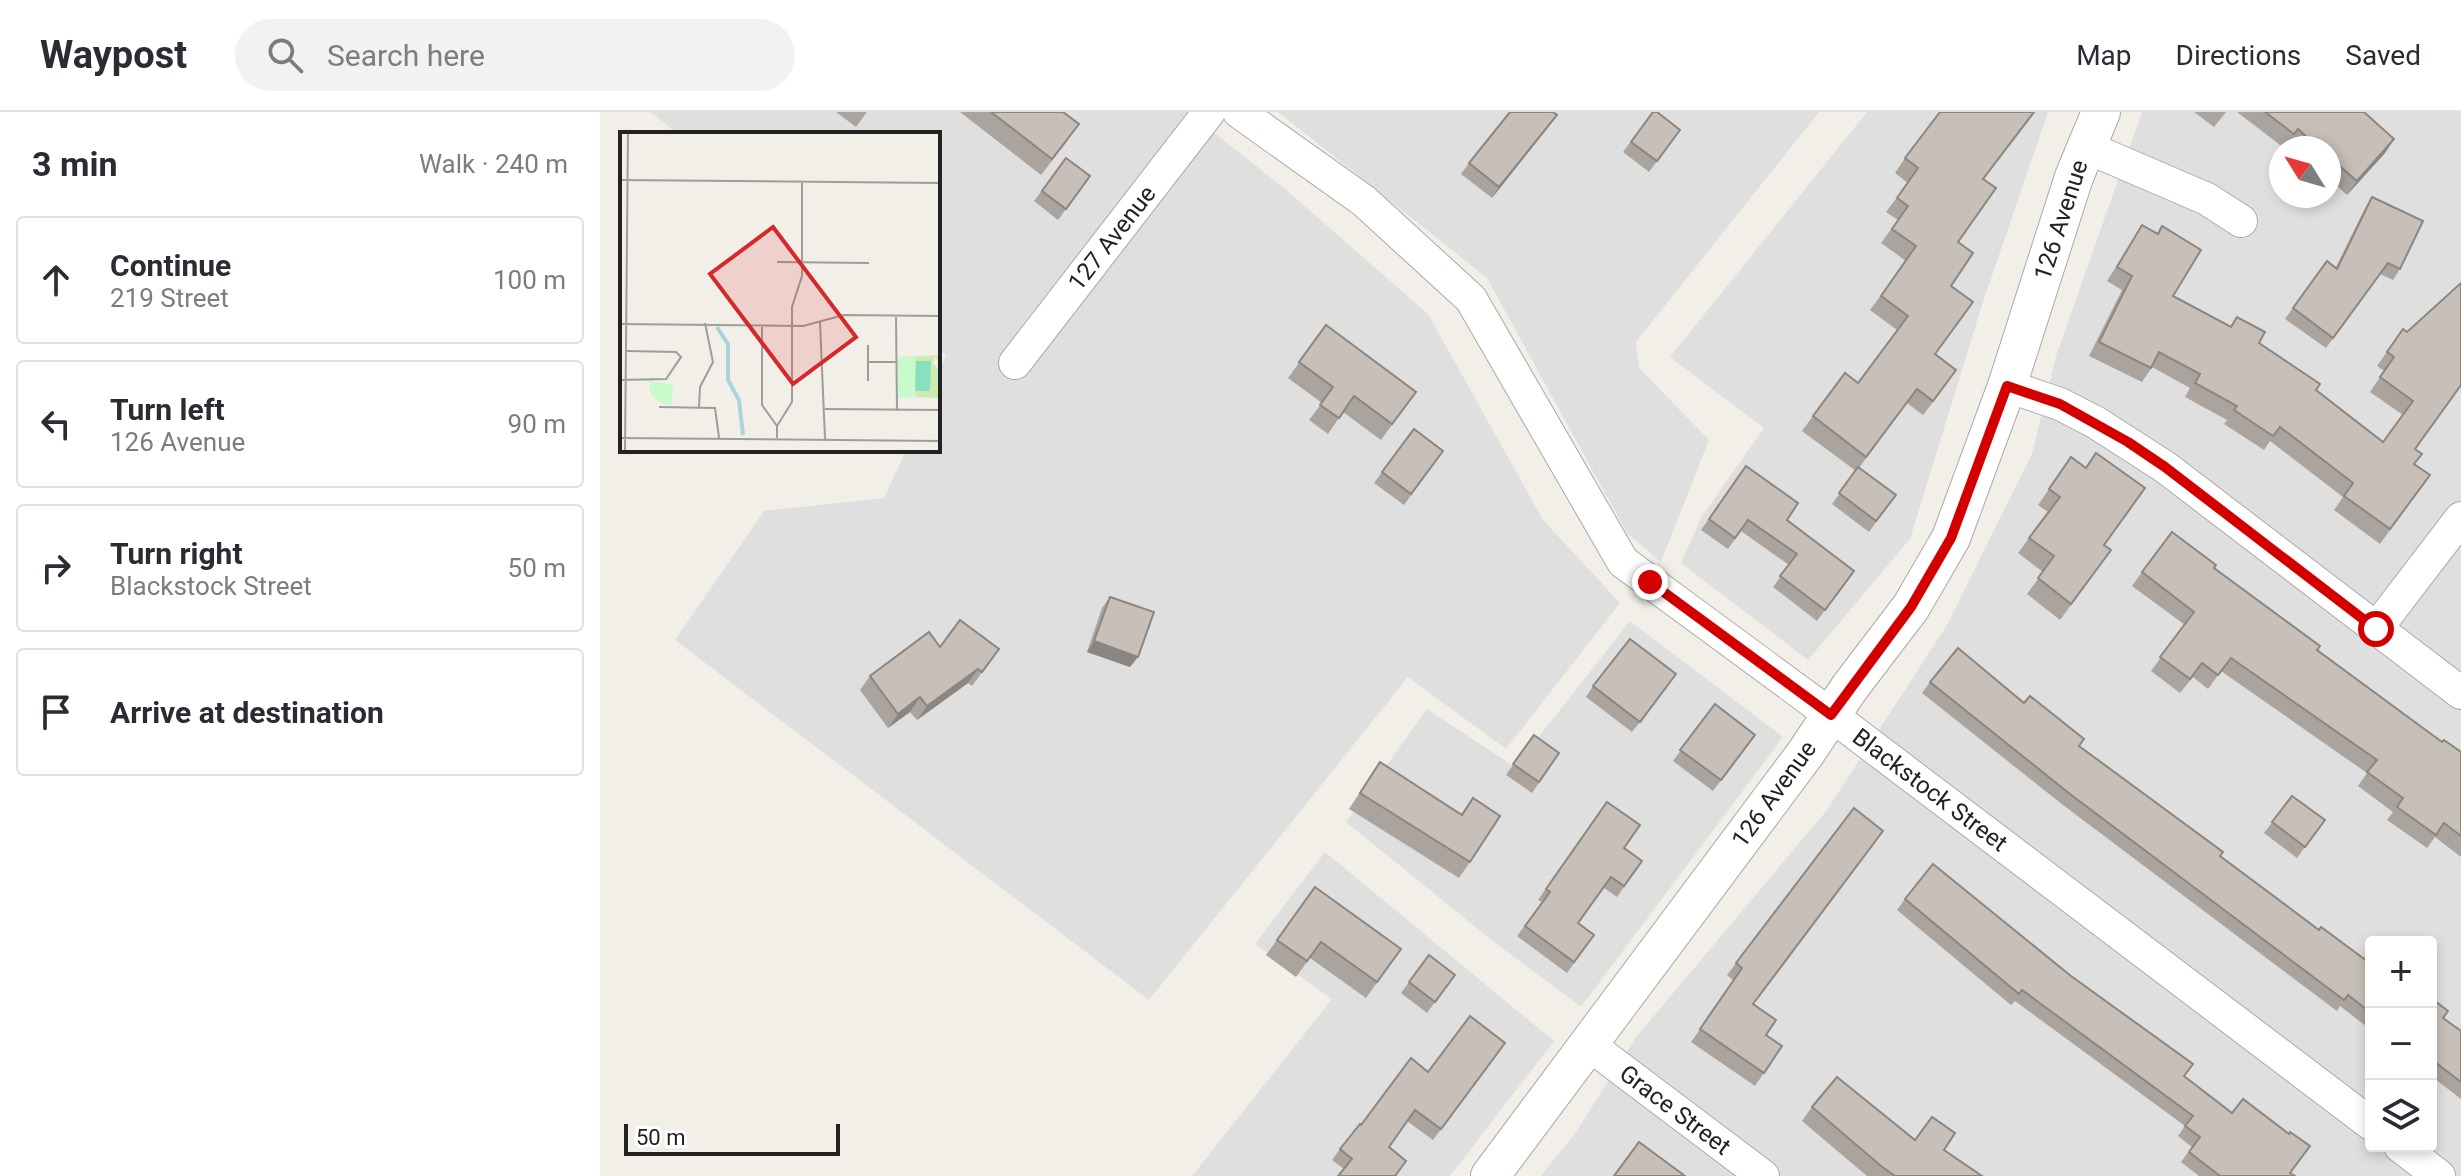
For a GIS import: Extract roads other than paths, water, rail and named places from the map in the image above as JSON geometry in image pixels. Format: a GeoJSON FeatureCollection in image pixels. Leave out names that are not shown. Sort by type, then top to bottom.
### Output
{"type":"FeatureCollection","features":[{"type":"Feature","properties":{"kind":"street","name":"127 Avenue"},"geometry":{"type":"LineString","coordinates":[[1015,363],[1209,112]]}},
{"type":"Feature","properties":{"kind":"street","name":"Blackstock Street"},"geometry":{"type":"LineString","coordinates":[[1239,112],[1364,201],[1471,299],[1623,562],[1831,715],[2365,1119]]}},
{"type":"Feature","properties":{"kind":"street","name":"126 Avenue"},"geometry":{"type":"LineString","coordinates":[[1490,1176],[1805,754],[1911,607],[1951,538],[2007,386],[2086,147],[2101,112]]}},
{"type":"Feature","properties":{"kind":"street"},"geometry":{"type":"LineString","coordinates":[[2086,147],[2207,199],[2241,221]]}},
{"type":"Feature","properties":{"kind":"street"},"geometry":{"type":"LineString","coordinates":[[2007,386],[2060,404],[2128,442],[2165,467],[2461,693]]}},
{"type":"Feature","properties":{"kind":"street"},"geometry":{"type":"LineString","coordinates":[[2376,629],[2461,518]]}},
{"type":"Feature","properties":{"kind":"street","name":"Grace Street"},"geometry":{"type":"LineString","coordinates":[[1588,1044],[1763,1176]]}},
{"type":"Feature","properties":{"kind":"street"},"geometry":{"type":"LineString","coordinates":[[2408,1152],[2439,1176]]}}]}
